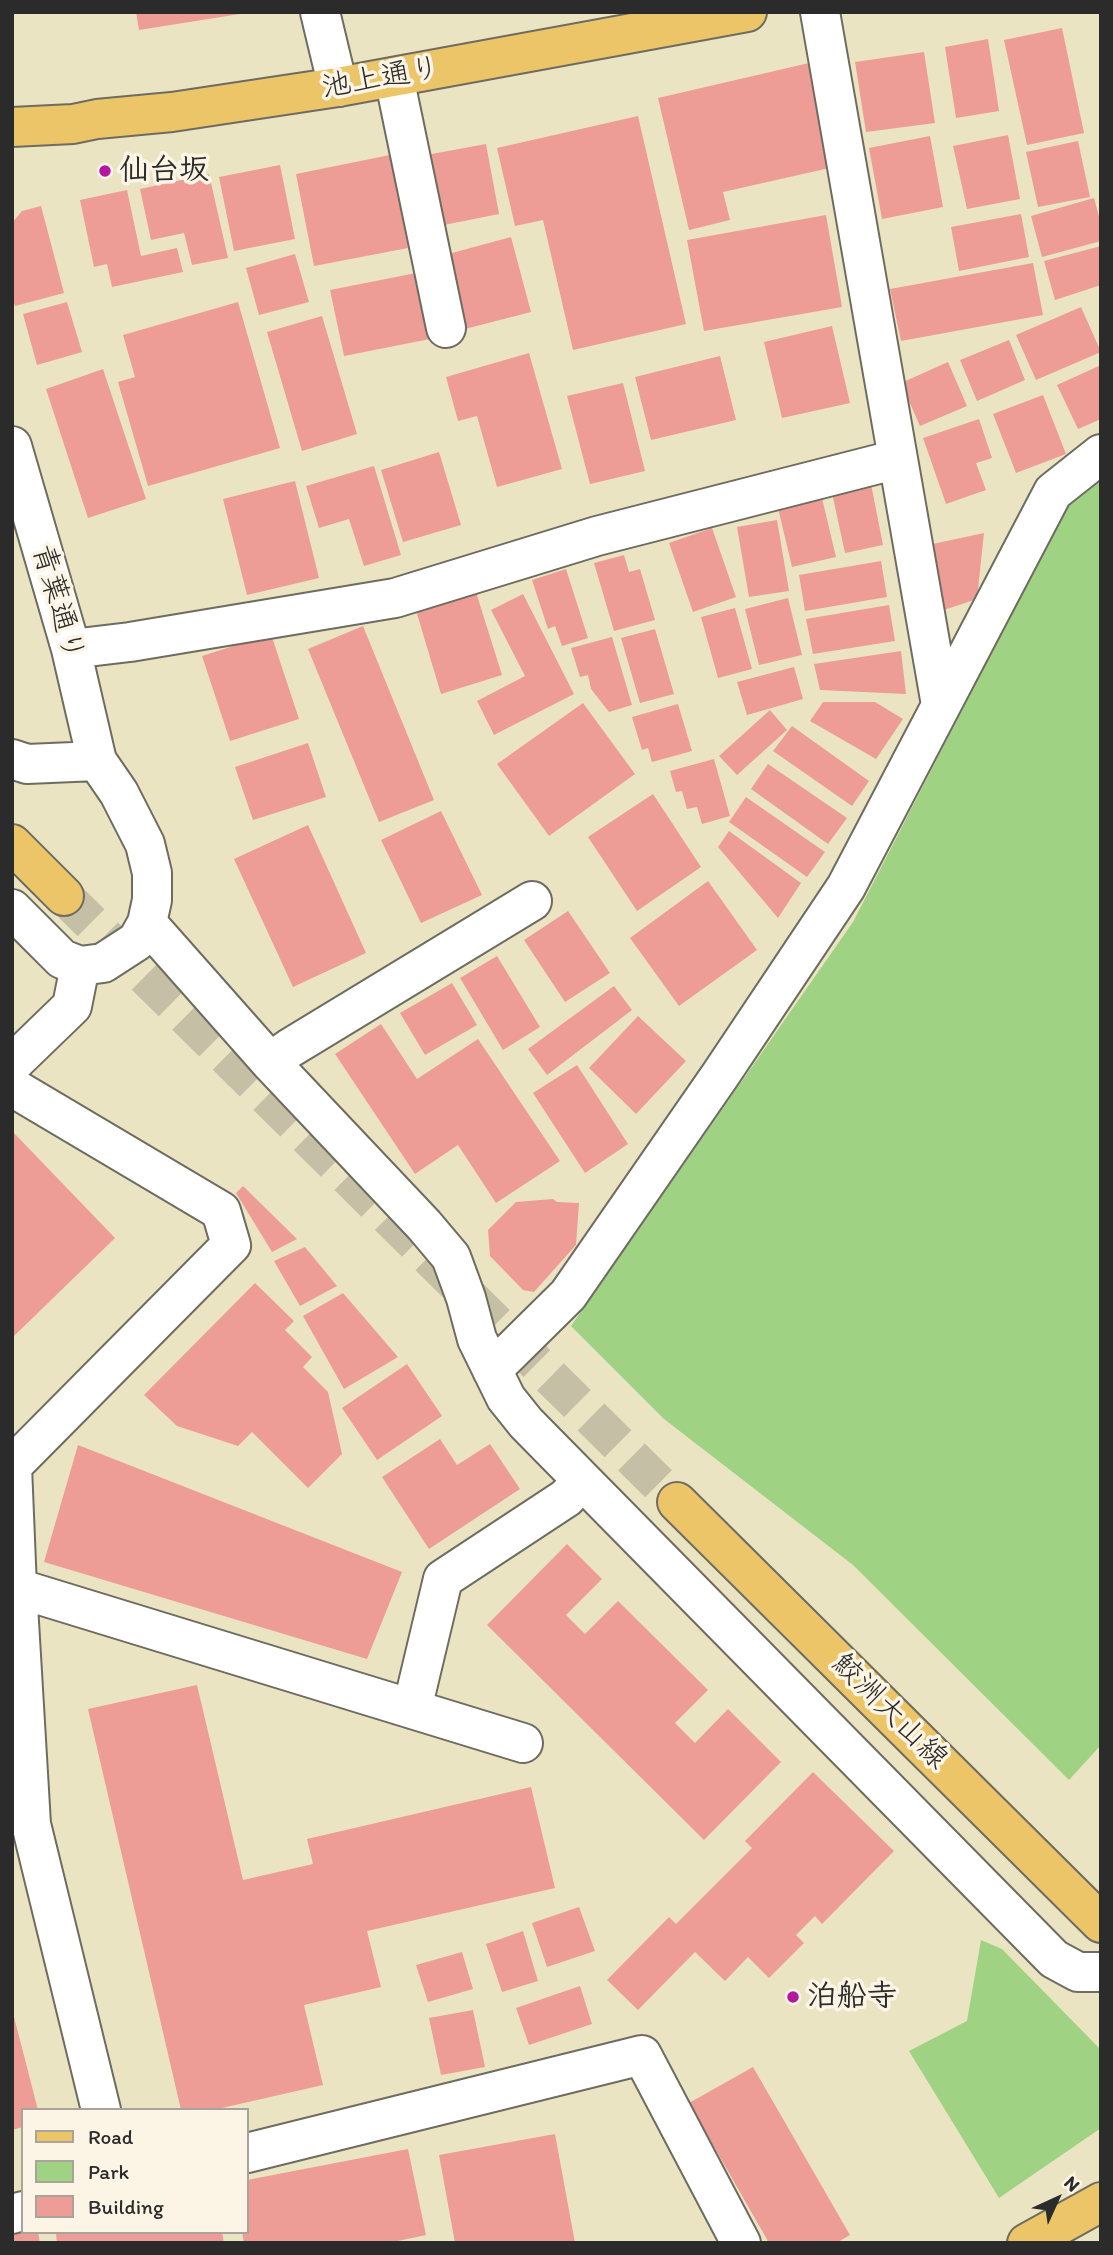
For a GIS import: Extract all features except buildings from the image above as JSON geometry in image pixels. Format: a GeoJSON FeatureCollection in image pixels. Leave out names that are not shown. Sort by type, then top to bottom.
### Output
{"type":"FeatureCollection","features":[{"type":"Feature","properties":{"kind":"main road","name":"池上通り"},"geometry":{"type":"LineString","coordinates":[[12,127],[73,124],[172,112],[338,87],[747,12]]}},
{"type":"Feature","properties":{"kind":"main road"},"geometry":{"type":"LineString","coordinates":[[12,844],[64,896]]}},
{"type":"Feature","properties":{"kind":"main road","name":"鮫洲大山線"},"geometry":{"type":"LineString","coordinates":[[677,1502],[1101,1923]]}},
{"type":"Feature","properties":{"kind":"main road"},"geometry":{"type":"LineString","coordinates":[[1027,2243],[1101,2202]]}},
{"type":"Feature","properties":{"kind":"street"},"geometry":{"type":"LineString","coordinates":[[320,12],[338,87]]}},
{"type":"Feature","properties":{"kind":"street"},"geometry":{"type":"LineString","coordinates":[[820,12],[941,705]]}},
{"type":"Feature","properties":{"kind":"street"},"geometry":{"type":"LineString","coordinates":[[394,77],[446,328]]}},
{"type":"Feature","properties":{"kind":"street","name":"青葉通り"},"geometry":{"type":"LineString","coordinates":[[12,446],[71,649],[97,761]]}},
{"type":"Feature","properties":{"kind":"street"},"geometry":{"type":"LineString","coordinates":[[492,1370],[568,1295],[846,887],[1053,492],[1101,454]]}},
{"type":"Feature","properties":{"kind":"street"},"geometry":{"type":"LineString","coordinates":[[71,649],[130,642],[395,598],[597,536],[898,459]]}},
{"type":"Feature","properties":{"kind":"street"},"geometry":{"type":"LineString","coordinates":[[12,759],[27,764],[97,761],[119,793],[145,844],[152,873],[152,900],[147,923],[136,941],[103,963],[80,966],[62,959],[12,909]]}},
{"type":"Feature","properties":{"kind":"street"},"geometry":{"type":"LineString","coordinates":[[270,1062],[532,901]]}},
{"type":"Feature","properties":{"kind":"street"},"geometry":{"type":"LineString","coordinates":[[147,923],[270,1062],[451,1257],[477,1339],[506,1398],[526,1423],[1054,1959],[1078,1972],[1101,1972]]}},
{"type":"Feature","properties":{"kind":"street"},"geometry":{"type":"LineString","coordinates":[[12,1065],[72,1006],[80,966]]}},
{"type":"Feature","properties":{"kind":"street"},"geometry":{"type":"LineString","coordinates":[[12,1087],[221,1211],[231,1245],[12,1466],[16,1588],[31,1824],[101,2108]]}},
{"type":"Feature","properties":{"kind":"street"},"geometry":{"type":"LineString","coordinates":[[412,1709],[443,1579],[566,1498],[582,1481]]}},
{"type":"Feature","properties":{"kind":"street"},"geometry":{"type":"LineString","coordinates":[[16,1588],[523,1743]]}},
{"type":"Feature","properties":{"kind":"street"},"geometry":{"type":"LineString","coordinates":[[248,2152],[642,2055],[741,2243]]}},
{"type":"Feature","properties":{"kind":"green space"},"geometry":{"type":"Polygon","coordinates":[[[1101,472],[1101,1745],[1069,1780],[853,1565],[664,1419],[571,1326],[853,922],[1071,499],[1101,472]]]}},
{"type":"Feature","properties":{"kind":"green space"},"geometry":{"type":"Polygon","coordinates":[[[981,1940],[1002,1949],[1101,2050],[1101,2128],[999,2198],[909,2051],[967,2021],[981,1940]]]}},
{"type":"Feature","properties":{"kind":"tunnel"},"geometry":{"type":"LineString","coordinates":[[64,896],[677,1502]]}},
{"type":"Feature","properties":{"kind":"place","name":"仙台坂"},"geometry":{"type":"Point","coordinates":[105,171]}},
{"type":"Feature","properties":{"kind":"place","name":"泊船寺"},"geometry":{"type":"Point","coordinates":[793,1997]}}]}
